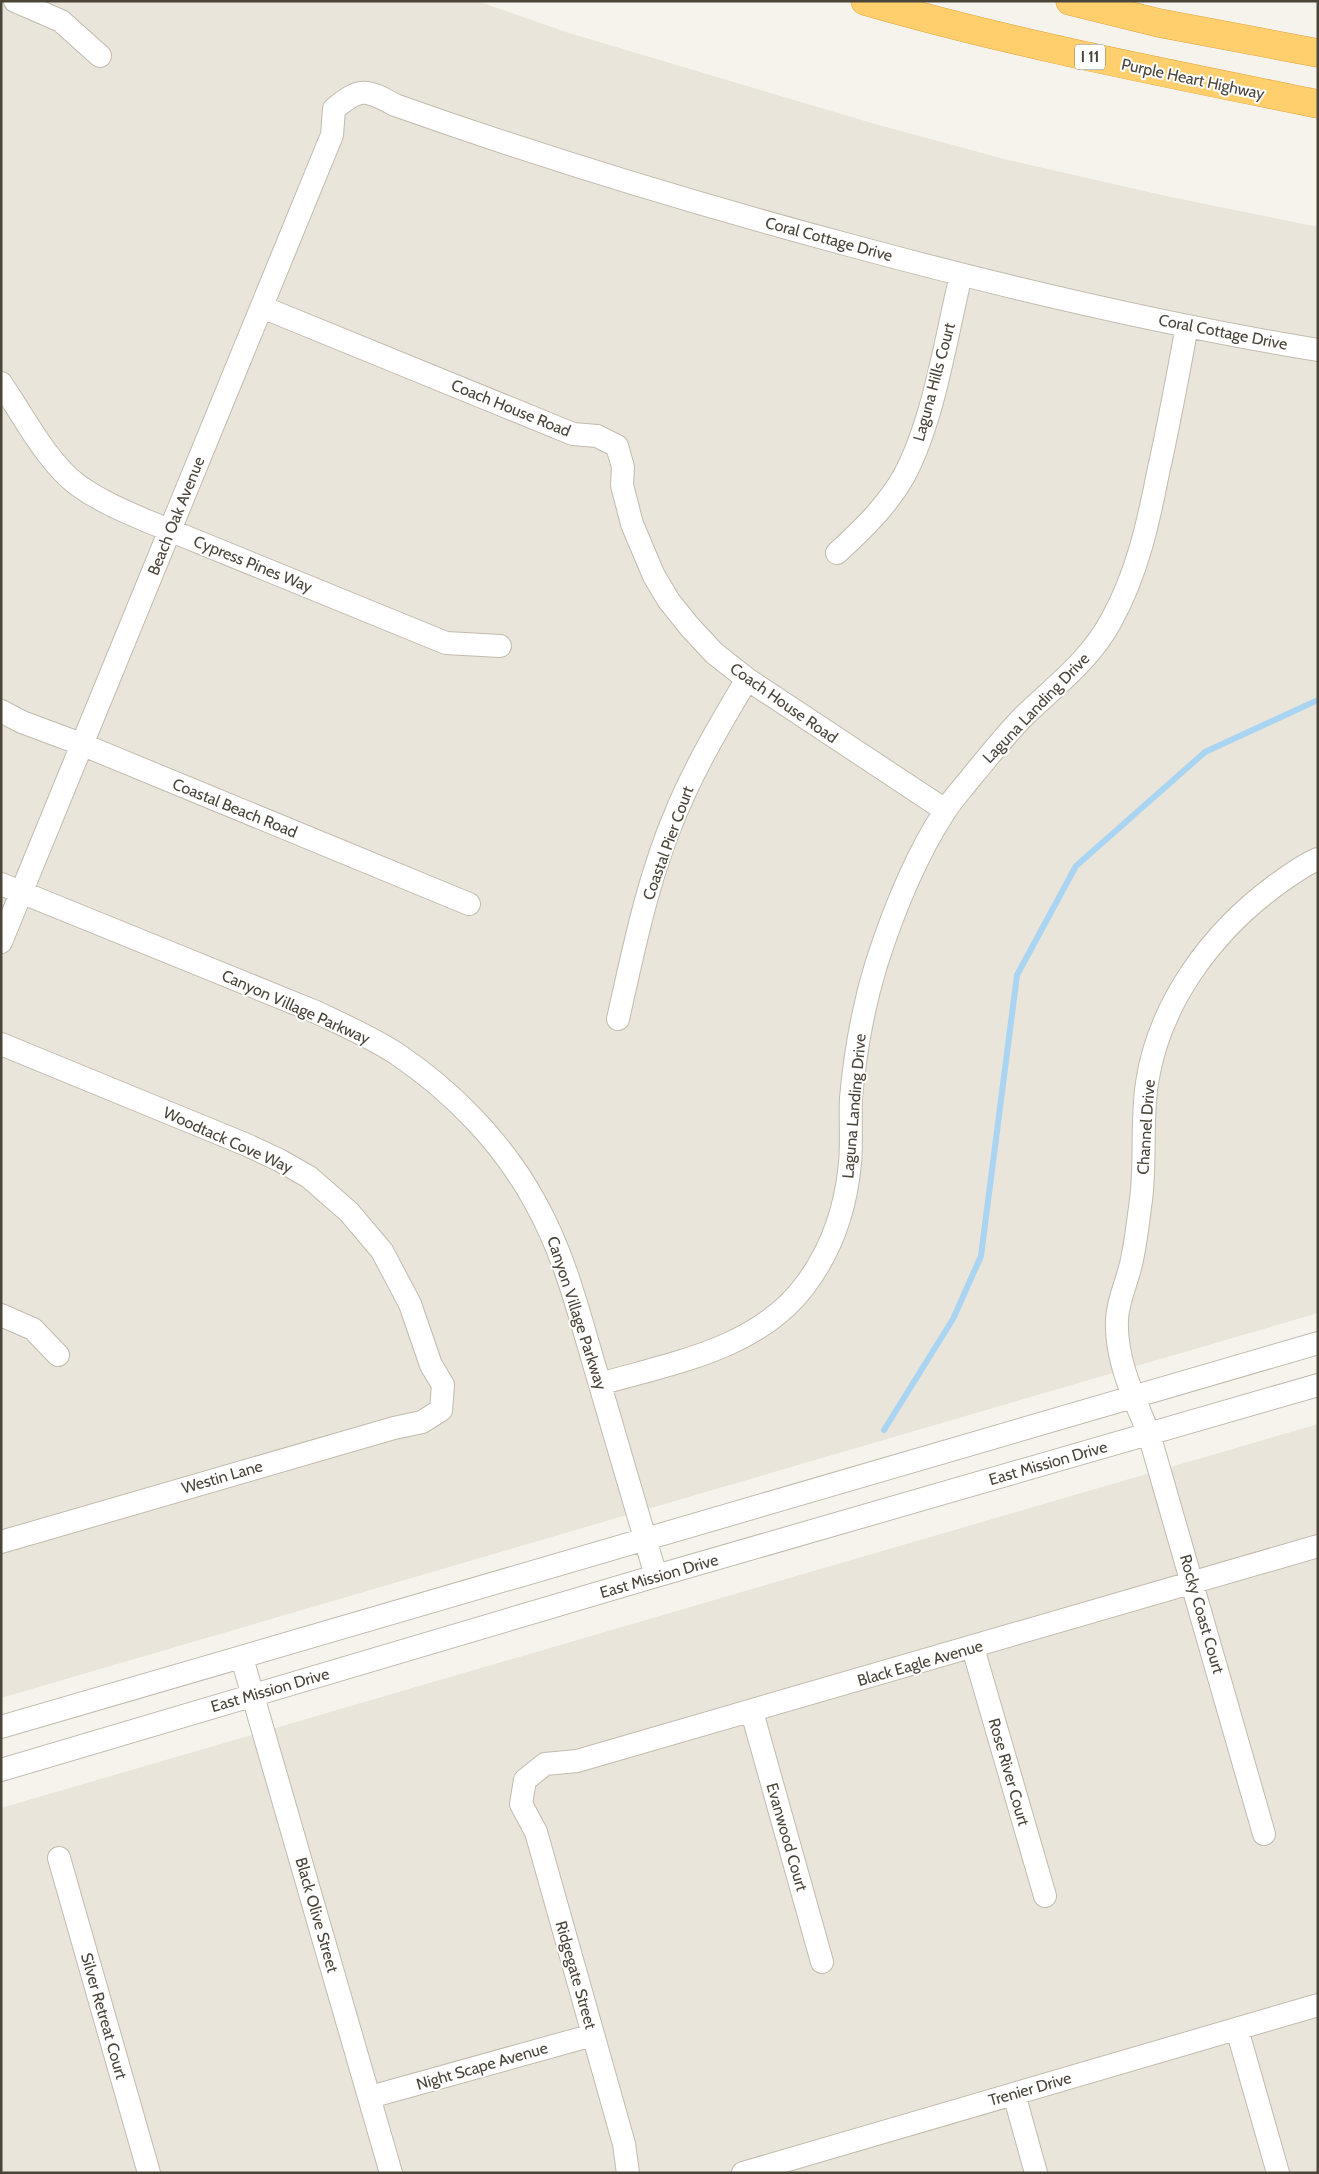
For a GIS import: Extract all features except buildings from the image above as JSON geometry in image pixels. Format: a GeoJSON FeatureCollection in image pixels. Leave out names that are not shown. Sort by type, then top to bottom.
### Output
{"type":"FeatureCollection","features":[{"type":"Feature","properties":{"kind":"highway","name":"Purple Heart Highway"},"geometry":{"type":"LineString","coordinates":[[865,1],[916,16],[1129,66],[1318,104]]}},
{"type":"Feature","properties":{"kind":"highway"},"geometry":{"type":"LineString","coordinates":[[1070,1],[1159,23],[1318,53]]}},
{"type":"Feature","properties":{"kind":"street"},"geometry":{"type":"LineString","coordinates":[[15,1],[61,21],[100,56]]}},
{"type":"Feature","properties":{"kind":"street","name":"Coral Cottage Drive"},"geometry":{"type":"LineString","coordinates":[[351,94],[373,93],[395,105],[547,158],[693,202],[961,275],[1187,326],[1318,350]]}},
{"type":"Feature","properties":{"kind":"street","name":"Beach Oak Avenue"},"geometry":{"type":"LineString","coordinates":[[1,942],[332,135],[334,109],[351,94]]}},
{"type":"Feature","properties":{"kind":"street","name":"Laguna Hills Court"},"geometry":{"type":"LineString","coordinates":[[837,553],[866,526],[886,503],[904,476],[918,445],[929,409],[961,275]]}},
{"type":"Feature","properties":{"kind":"street","name":"Coach House Road"},"geometry":{"type":"LineString","coordinates":[[262,308],[573,434],[596,436],[617,446],[623,467],[622,485],[632,524],[654,576],[689,626],[714,653],[747,679],[945,810]]}},
{"type":"Feature","properties":{"kind":"street","name":"Laguna Landing Drive"},"geometry":{"type":"LineString","coordinates":[[600,1384],[701,1355],[733,1343],[759,1328],[787,1306],[804,1288],[816,1270],[839,1219],[846,1192],[850,1162],[851,1102],[856,1061],[866,1002],[886,934],[909,879],[945,810],[1024,716],[1070,675],[1110,623],[1126,592],[1147,528],[1187,326]]}},
{"type":"Feature","properties":{"kind":"street","name":"Cypress Pines Way"},"geometry":{"type":"LineString","coordinates":[[1,383],[44,448],[62,471],[78,486],[130,514],[446,643],[500,646]]}},
{"type":"Feature","properties":{"kind":"street","name":"Coastal Pier Court"},"geometry":{"type":"LineString","coordinates":[[618,1019],[638,928],[670,828],[692,777],[747,679]]}},
{"type":"Feature","properties":{"kind":"street","name":"Coastal Beach Road"},"geometry":{"type":"LineString","coordinates":[[1,711],[22,722],[81,744],[469,904]]}},
{"type":"Feature","properties":{"kind":"street","name":"Channel Drive"},"geometry":{"type":"LineString","coordinates":[[1133,1396],[1120,1357],[1117,1317],[1131,1264],[1138,1226],[1142,1187],[1144,1114],[1147,1082],[1153,1056],[1173,1004],[1205,953],[1248,906],[1284,880],[1318,859]]}},
{"type":"Feature","properties":{"kind":"street","name":"Canyon Village Parkway"},"geometry":{"type":"LineString","coordinates":[[1,884],[316,1012],[362,1034],[388,1049],[435,1083],[463,1109],[512,1165],[534,1200],[564,1264],[656,1576]]}},
{"type":"Feature","properties":{"kind":"street","name":"Woodtack Cove Way"},"geometry":{"type":"LineString","coordinates":[[1,1044],[247,1145],[309,1177],[331,1195],[366,1231],[382,1251],[396,1276],[410,1304],[431,1365],[443,1385],[441,1410]]}},
{"type":"Feature","properties":{"kind":"street"},"geometry":{"type":"LineString","coordinates":[[1,1315],[33,1329],[58,1355]]}},
{"type":"Feature","properties":{"kind":"street"},"geometry":{"type":"LineString","coordinates":[[1,1727],[1318,1343]]}},
{"type":"Feature","properties":{"kind":"street","name":"East Mission Drive"},"geometry":{"type":"LineString","coordinates":[[1,1770],[656,1576],[1318,1385]]}},
{"type":"Feature","properties":{"kind":"street","name":"Rocky Coast Court"},"geometry":{"type":"LineString","coordinates":[[1133,1396],[1149,1434],[1264,1834]]}},
{"type":"Feature","properties":{"kind":"street","name":"Westin Lane"},"geometry":{"type":"LineString","coordinates":[[1,1542],[394,1428],[422,1422],[441,1410]]}},
{"type":"Feature","properties":{"kind":"street","name":"Black Eagle Avenue"},"geometry":{"type":"LineString","coordinates":[[525,1780],[545,1764],[577,1761],[752,1712],[1318,1546]]}},
{"type":"Feature","properties":{"kind":"street","name":"Rose River Court"},"geometry":{"type":"LineString","coordinates":[[973,1648],[1045,1896]]}},
{"type":"Feature","properties":{"kind":"street","name":"Black Olive Street"},"geometry":{"type":"LineString","coordinates":[[242,1658],[392,2173]]}},
{"type":"Feature","properties":{"kind":"street","name":"Evanwood Court"},"geometry":{"type":"LineString","coordinates":[[752,1712],[822,1962]]}},
{"type":"Feature","properties":{"kind":"street","name":"Ridgegate Street"},"geometry":{"type":"LineString","coordinates":[[525,1780],[521,1804],[536,1832],[624,2144],[628,2173]]}},
{"type":"Feature","properties":{"kind":"street","name":"Silver Retreat Court"},"geometry":{"type":"LineString","coordinates":[[59,1858],[149,2173]]}},
{"type":"Feature","properties":{"kind":"street","name":"Trenier Drive"},"geometry":{"type":"LineString","coordinates":[[743,2173],[792,2166],[1014,2094],[1318,2005]]}},
{"type":"Feature","properties":{"kind":"street"},"geometry":{"type":"LineString","coordinates":[[1237,2029],[1278,2173]]}},
{"type":"Feature","properties":{"kind":"street","name":"Night Scape Avenue"},"geometry":{"type":"LineString","coordinates":[[370,2097],[593,2035]]}},
{"type":"Feature","properties":{"kind":"street"},"geometry":{"type":"LineString","coordinates":[[1014,2094],[1036,2173]]}},
{"type":"Feature","properties":{"kind":"shaded area"},"geometry":{"type":"Polygon","coordinates":[[[1,1],[477,1],[569,33],[875,124],[1008,160],[1166,196],[1318,227],[1318,1313],[1,1698],[1,1]]]}},
{"type":"Feature","properties":{"kind":"shaded area"},"geometry":{"type":"Polygon","coordinates":[[[1318,1424],[1318,2173],[1,2173],[1,1808],[1318,1424]]]}},
{"type":"Feature","properties":{"kind":"waterway"},"geometry":{"type":"LineString","coordinates":[[884,1430],[953,1319],[981,1256],[1017,975],[1076,866],[1205,752],[1318,700]]}}]}
